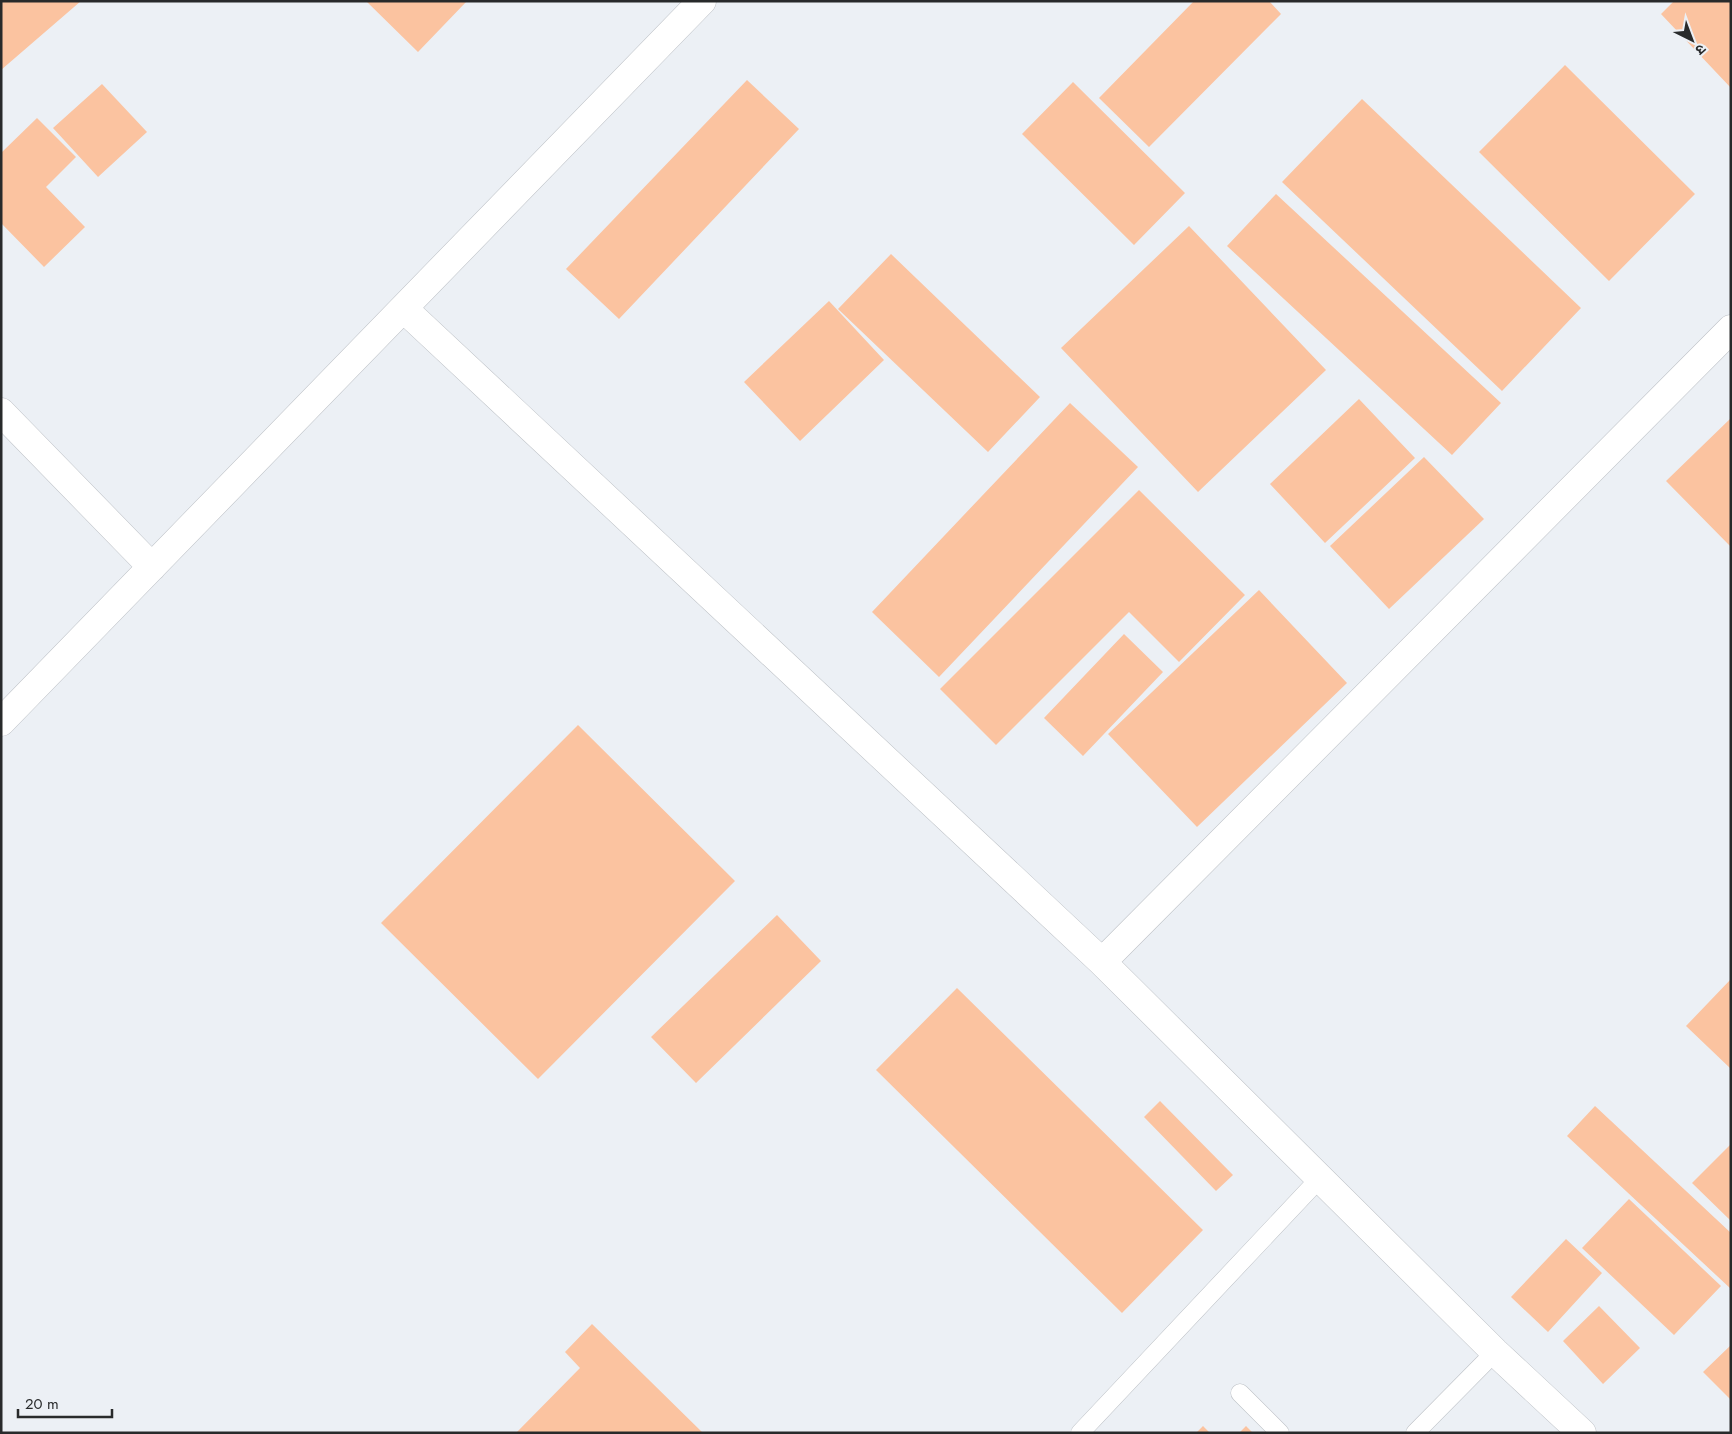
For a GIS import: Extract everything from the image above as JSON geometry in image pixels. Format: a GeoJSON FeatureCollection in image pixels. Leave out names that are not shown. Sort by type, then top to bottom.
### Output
{"type":"FeatureCollection","features":[{"type":"Feature","properties":{"kind":"street"},"geometry":{"type":"LineString","coordinates":[[1,722],[702,1]]}},
{"type":"Feature","properties":{"kind":"street"},"geometry":{"type":"LineString","coordinates":[[404,309],[1102,962],[1495,1352],[1582,1433]]}},
{"type":"Feature","properties":{"kind":"street"},"geometry":{"type":"LineString","coordinates":[[1102,962],[1731,329]]}},
{"type":"Feature","properties":{"kind":"street"},"geometry":{"type":"LineString","coordinates":[[1,412],[152,567]]}},
{"type":"Feature","properties":{"kind":"lane"},"geometry":{"type":"LineString","coordinates":[[1080,1433],[1320,1178]]}},
{"type":"Feature","properties":{"kind":"lane"},"geometry":{"type":"LineString","coordinates":[[1415,1433],[1495,1352]]}},
{"type":"Feature","properties":{"kind":"lane"},"geometry":{"type":"LineString","coordinates":[[1240,1393],[1280,1433]]}},
{"type":"Feature","properties":{"kind":"building"},"geometry":{"type":"Polygon","coordinates":[[[1,1],[81,1],[1,70],[1,1]]]}},
{"type":"Feature","properties":{"kind":"building"},"geometry":{"type":"Polygon","coordinates":[[[366,1],[467,1],[418,52],[366,1]]]}},
{"type":"Feature","properties":{"kind":"building"},"geometry":{"type":"Polygon","coordinates":[[[1194,1],[1269,1],[1281,14],[1149,147],[1099,98],[1194,1]]]}},
{"type":"Feature","properties":{"kind":"building"},"geometry":{"type":"Polygon","coordinates":[[[1674,1],[1731,1],[1731,88],[1661,14],[1674,1]]]}},
{"type":"Feature","properties":{"kind":"building"},"geometry":{"type":"Polygon","coordinates":[[[1565,65],[1695,194],[1609,281],[1479,152],[1565,65]]]}},
{"type":"Feature","properties":{"kind":"building"},"geometry":{"type":"Polygon","coordinates":[[[747,80],[799,129],[619,319],[566,269],[747,80]]]}},
{"type":"Feature","properties":{"kind":"building"},"geometry":{"type":"Polygon","coordinates":[[[1073,82],[1185,193],[1134,245],[1022,134],[1073,82]]]}},
{"type":"Feature","properties":{"kind":"building"},"geometry":{"type":"Polygon","coordinates":[[[102,84],[147,132],[98,177],[53,128],[102,84]]]}},
{"type":"Feature","properties":{"kind":"building"},"geometry":{"type":"Polygon","coordinates":[[[1362,99],[1581,308],[1502,391],[1282,182],[1362,99]]]}},
{"type":"Feature","properties":{"kind":"building"},"geometry":{"type":"Polygon","coordinates":[[[37,118],[76,157],[46,187],[85,227],[44,267],[1,223],[1,153],[37,118]]]}},
{"type":"Feature","properties":{"kind":"building"},"geometry":{"type":"Polygon","coordinates":[[[1276,194],[1501,403],[1452,455],[1227,246],[1276,194]]]}},
{"type":"Feature","properties":{"kind":"building"},"geometry":{"type":"Polygon","coordinates":[[[1189,226],[1326,370],[1198,492],[1061,348],[1189,226]]]}},
{"type":"Feature","properties":{"kind":"building"},"geometry":{"type":"Polygon","coordinates":[[[891,254],[1040,397],[988,452],[838,309],[891,254]]]}},
{"type":"Feature","properties":{"kind":"building"},"geometry":{"type":"Polygon","coordinates":[[[829,301],[884,360],[800,441],[744,382],[829,301]]]}},
{"type":"Feature","properties":{"kind":"building"},"geometry":{"type":"Polygon","coordinates":[[[1359,399],[1415,458],[1325,543],[1270,484],[1359,399]]]}},
{"type":"Feature","properties":{"kind":"building"},"geometry":{"type":"Polygon","coordinates":[[[1070,403],[1138,467],[939,677],[872,612],[1070,403]]]}},
{"type":"Feature","properties":{"kind":"building"},"geometry":{"type":"Polygon","coordinates":[[[1731,418],[1731,547],[1666,481],[1731,418]]]}},
{"type":"Feature","properties":{"kind":"building"},"geometry":{"type":"Polygon","coordinates":[[[1424,457],[1484,519],[1389,609],[1330,546],[1424,457]]]}},
{"type":"Feature","properties":{"kind":"building"},"geometry":{"type":"Polygon","coordinates":[[[1139,490],[1245,595],[1179,662],[1129,612],[996,745],[940,689],[1139,490]]]}},
{"type":"Feature","properties":{"kind":"building"},"geometry":{"type":"Polygon","coordinates":[[[1259,590],[1347,683],[1197,827],[1108,734],[1259,590]]]}},
{"type":"Feature","properties":{"kind":"building"},"geometry":{"type":"Polygon","coordinates":[[[1124,634],[1163,672],[1083,756],[1044,718],[1124,634]]]}},
{"type":"Feature","properties":{"kind":"building"},"geometry":{"type":"Polygon","coordinates":[[[578,725],[735,881],[538,1079],[381,923],[578,725]]]}},
{"type":"Feature","properties":{"kind":"building"},"geometry":{"type":"Polygon","coordinates":[[[777,915],[821,961],[696,1083],[651,1037],[777,915]]]}},
{"type":"Feature","properties":{"kind":"building"},"geometry":{"type":"Polygon","coordinates":[[[1731,979],[1731,1069],[1686,1026],[1731,979]]]}},
{"type":"Feature","properties":{"kind":"building"},"geometry":{"type":"Polygon","coordinates":[[[957,988],[1203,1230],[1122,1313],[876,1070],[957,988]]]}},
{"type":"Feature","properties":{"kind":"building"},"geometry":{"type":"Polygon","coordinates":[[[1160,1101],[1233,1175],[1216,1191],[1144,1117],[1160,1101]]]}},
{"type":"Feature","properties":{"kind":"building"},"geometry":{"type":"Polygon","coordinates":[[[1595,1106],[1731,1233],[1731,1289],[1567,1136],[1595,1106]]]}},
{"type":"Feature","properties":{"kind":"building"},"geometry":{"type":"Polygon","coordinates":[[[1731,1144],[1731,1221],[1692,1183],[1731,1144]]]}},
{"type":"Feature","properties":{"kind":"building"},"geometry":{"type":"Polygon","coordinates":[[[1629,1199],[1721,1286],[1674,1335],[1582,1248],[1629,1199]]]}},
{"type":"Feature","properties":{"kind":"building"},"geometry":{"type":"Polygon","coordinates":[[[1566,1239],[1602,1273],[1548,1332],[1511,1297],[1566,1239]]]}},
{"type":"Feature","properties":{"kind":"building"},"geometry":{"type":"Polygon","coordinates":[[[1599,1306],[1640,1348],[1603,1384],[1563,1341],[1599,1306]]]}},
{"type":"Feature","properties":{"kind":"building"},"geometry":{"type":"Polygon","coordinates":[[[592,1324],[703,1433],[516,1433],[580,1368],[565,1352],[592,1324]]]}},
{"type":"Feature","properties":{"kind":"building"},"geometry":{"type":"Polygon","coordinates":[[[1731,1345],[1731,1400],[1703,1372],[1731,1345]]]}},
{"type":"Feature","properties":{"kind":"building"},"geometry":{"type":"Polygon","coordinates":[[[1203,1426],[1210,1433],[1196,1433],[1203,1426]]]}},
{"type":"Feature","properties":{"kind":"building"},"geometry":{"type":"Polygon","coordinates":[[[1246,1426],[1253,1433],[1239,1433],[1246,1426]]]}}]}
